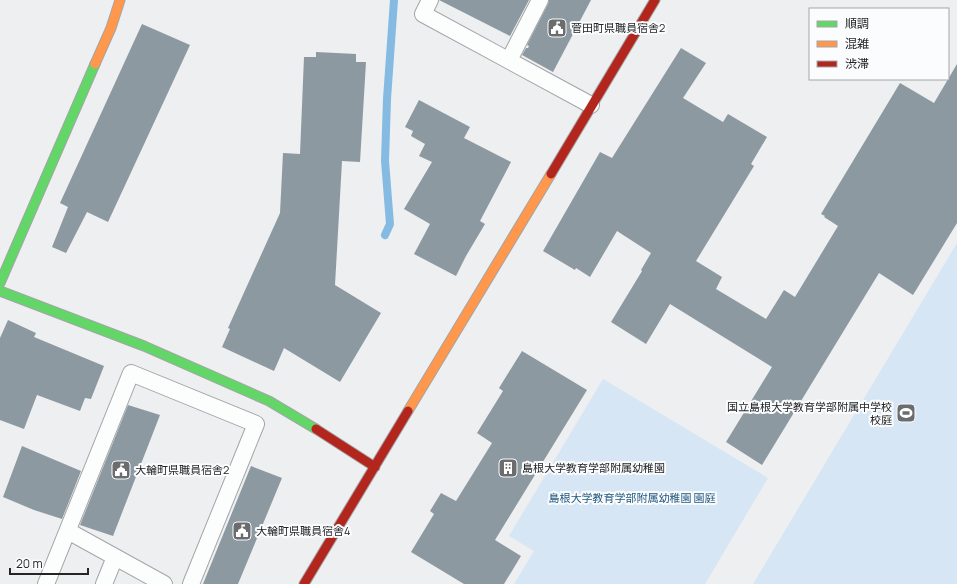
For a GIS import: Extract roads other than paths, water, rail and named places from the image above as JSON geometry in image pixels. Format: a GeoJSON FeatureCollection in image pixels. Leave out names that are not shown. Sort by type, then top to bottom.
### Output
{"type":"FeatureCollection","features":[{"type":"Feature","properties":{"kind":"street"},"geometry":{"type":"LineString","coordinates":[[0,283],[111,28],[120,0]]}},
{"type":"Feature","properties":{"kind":"street"},"geometry":{"type":"LineString","coordinates":[[304,584],[654,0]]}},
{"type":"Feature","properties":{"kind":"street"},"geometry":{"type":"LineString","coordinates":[[0,291],[144,346],[268,401],[289,412],[375,467]]}},
{"type":"Feature","properties":{"kind":"lane"},"geometry":{"type":"LineString","coordinates":[[430,0],[423,14],[591,105]]}},
{"type":"Feature","properties":{"kind":"lane"},"geometry":{"type":"LineString","coordinates":[[509,60],[540,0]]}},
{"type":"Feature","properties":{"kind":"lane"},"geometry":{"type":"LineString","coordinates":[[46,584],[131,374],[256,424],[191,584]]}},
{"type":"Feature","properties":{"kind":"lane"},"geometry":{"type":"LineString","coordinates":[[68,531],[164,584]]}},
{"type":"Feature","properties":{"kind":"lane"},"geometry":{"type":"LineString","coordinates":[[104,584],[115,557]]}},
{"type":"Feature","properties":{"kind":"waterway"},"geometry":{"type":"LineString","coordinates":[[385,235],[390,224],[385,161],[387,99],[394,0]]}},
{"type":"Feature","properties":{"kind":"place","name":"菅田町県職員宿舎2"},"geometry":{"type":"Point","coordinates":[557,28]}},
{"type":"Feature","properties":{"kind":"place","name":"国立島根大学教育学部附属中学校 校庭"},"geometry":{"type":"Point","coordinates":[906,413]}},
{"type":"Feature","properties":{"kind":"place","name":"島根大学教育学部附属幼稚園"},"geometry":{"type":"Point","coordinates":[508,468]}},
{"type":"Feature","properties":{"kind":"place","name":"大輪町県職員宿舎2"},"geometry":{"type":"Point","coordinates":[121,470]}},
{"type":"Feature","properties":{"kind":"place","name":"大輪町県職員宿舎4"},"geometry":{"type":"Point","coordinates":[242,531]}},
{"type":"Feature","properties":{"kind":"park label","name":"島根大学教育学部附属幼稚園 園庭"},"geometry":{"type":"Point","coordinates":[632,498]}}]}
